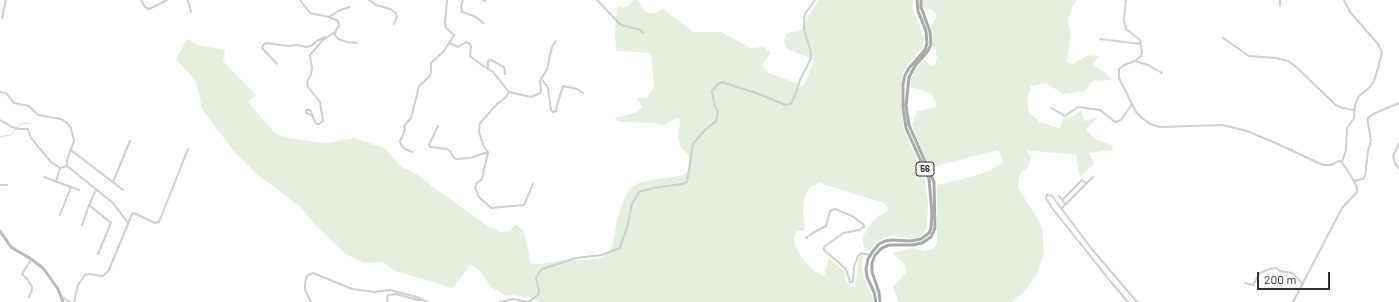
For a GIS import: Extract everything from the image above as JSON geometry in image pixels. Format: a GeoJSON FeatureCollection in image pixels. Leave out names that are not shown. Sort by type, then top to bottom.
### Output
{"type":"FeatureCollection","features":[{"type":"Feature","properties":{"kind":"main road","name":"56"},"geometry":{"type":"LineString","coordinates":[[870,255],[876,247],[885,241],[910,241],[921,239],[929,233],[932,228],[929,179],[906,128],[903,108],[903,84],[905,75],[909,68],[925,50],[927,43],[926,31],[918,11],[917,0]]}},
{"type":"Feature","properties":{"kind":"main road","name":"56"},"geometry":{"type":"LineString","coordinates":[[880,302],[879,292],[872,272],[872,263],[875,255],[882,248],[889,245],[913,245],[922,243],[931,236],[936,228],[934,182],[909,125],[906,106],[909,77],[915,66],[928,51],[931,44],[930,32],[921,7],[921,0]]}},
{"type":"Feature","properties":{"kind":"main road"},"geometry":{"type":"LineString","coordinates":[[0,231],[10,248],[31,259],[45,270],[62,296],[63,302]]}},
{"type":"Feature","properties":{"kind":"main road"},"geometry":{"type":"LineString","coordinates":[[870,255],[866,264],[866,273],[874,292],[876,302]]}},
{"type":"Feature","properties":{"kind":"street"},"geometry":{"type":"LineString","coordinates":[[2,18],[6,0]]}},
{"type":"Feature","properties":{"kind":"street"},"geometry":{"type":"LineString","coordinates":[[141,0],[145,7],[150,9],[167,0]]}},
{"type":"Feature","properties":{"kind":"street"},"geometry":{"type":"LineString","coordinates":[[187,0],[191,12]]}},
{"type":"Feature","properties":{"kind":"street"},"geometry":{"type":"LineString","coordinates":[[277,64],[262,48],[264,44],[267,43],[289,46],[297,45],[306,47],[311,46],[317,41],[335,32],[339,26],[339,22],[329,17],[310,13],[300,0]]}},
{"type":"Feature","properties":{"kind":"street"},"geometry":{"type":"LineString","coordinates":[[369,0],[396,12],[398,17],[394,24]]}},
{"type":"Feature","properties":{"kind":"street"},"geometry":{"type":"LineString","coordinates":[[412,152],[405,149],[400,142],[405,130],[404,126],[411,118],[419,86],[431,73],[431,63],[444,51],[454,34],[446,28],[445,24],[447,0]]}},
{"type":"Feature","properties":{"kind":"street"},"geometry":{"type":"LineString","coordinates":[[463,0],[461,6],[462,12],[474,16],[484,23]]}},
{"type":"Feature","properties":{"kind":"street"},"geometry":{"type":"LineString","coordinates":[[597,0],[621,25],[641,30],[643,33]]}},
{"type":"Feature","properties":{"kind":"street"},"geometry":{"type":"LineString","coordinates":[[500,302],[513,299],[528,302],[538,295],[539,290],[536,279],[542,269],[576,258],[602,255],[620,248],[627,227],[632,204],[639,192],[687,182],[693,144],[705,130],[716,121],[718,111],[712,91],[717,85],[722,82],[756,93],[786,106],[791,104],[800,80],[811,58],[804,29],[804,21],[805,14],[815,0]]}},
{"type":"Feature","properties":{"kind":"street"},"geometry":{"type":"LineString","coordinates":[[1126,0],[1124,20],[1126,29],[1140,40],[1142,54],[1135,61],[1121,66],[1118,72],[1119,78],[1132,104],[1141,117],[1150,124],[1156,126],[1173,127],[1231,126],[1278,144],[1323,165],[1331,165],[1339,161],[1342,162]]}},
{"type":"Feature","properties":{"kind":"street"},"geometry":{"type":"LineString","coordinates":[[1280,0],[1280,6]]}},
{"type":"Feature","properties":{"kind":"street"},"geometry":{"type":"LineString","coordinates":[[1342,162],[1346,150],[1347,128],[1354,118],[1355,105],[1359,96],[1374,81],[1382,52],[1374,40],[1350,12],[1344,0]]}},
{"type":"Feature","properties":{"kind":"street"},"geometry":{"type":"LineString","coordinates":[[329,17],[340,10],[350,7]]}},
{"type":"Feature","properties":{"kind":"street"},"geometry":{"type":"LineString","coordinates":[[335,32],[336,37],[341,40],[357,43]]}},
{"type":"Feature","properties":{"kind":"street"},"geometry":{"type":"LineString","coordinates":[[312,115],[317,124],[323,121],[320,102],[308,89],[307,82],[312,69],[310,55],[326,37]]}},
{"type":"Feature","properties":{"kind":"street"},"geometry":{"type":"LineString","coordinates":[[1223,38],[1249,56],[1276,58],[1288,61],[1336,105],[1342,108],[1354,110]]}},
{"type":"Feature","properties":{"kind":"street"},"geometry":{"type":"LineString","coordinates":[[1100,39],[1141,44]]}},
{"type":"Feature","properties":{"kind":"street"},"geometry":{"type":"LineString","coordinates":[[450,43],[458,47],[466,42],[470,44],[470,56],[496,74],[509,92],[534,97],[541,92],[539,82],[547,69],[552,48],[556,41]]}},
{"type":"Feature","properties":{"kind":"street"},"geometry":{"type":"LineString","coordinates":[[488,69],[488,61],[491,60],[504,67],[505,74]]}},
{"type":"Feature","properties":{"kind":"street"},"geometry":{"type":"LineString","coordinates":[[1135,61],[1148,65],[1162,73]]}},
{"type":"Feature","properties":{"kind":"street"},"geometry":{"type":"LineString","coordinates":[[541,78],[548,88],[553,112],[556,111],[562,87],[565,86],[577,89],[583,93]]}},
{"type":"Feature","properties":{"kind":"street"},"geometry":{"type":"LineString","coordinates":[[0,92],[6,93],[14,103],[29,106],[38,115],[61,119],[66,122],[71,128],[74,138],[67,160],[67,166]]}},
{"type":"Feature","properties":{"kind":"street"},"geometry":{"type":"LineString","coordinates":[[488,152],[484,147],[479,132],[480,123],[498,103],[506,97],[509,92]]}},
{"type":"Feature","properties":{"kind":"street"},"geometry":{"type":"LineString","coordinates":[[1354,181],[1364,179],[1365,176],[1371,140],[1368,118],[1373,114],[1399,102]]}},
{"type":"Feature","properties":{"kind":"street"},"geometry":{"type":"LineString","coordinates":[[1051,108],[1065,116],[1078,107],[1100,110],[1115,122],[1121,120],[1132,104]]}},
{"type":"Feature","properties":{"kind":"street"},"geometry":{"type":"LineString","coordinates":[[0,120],[18,129],[28,129],[31,138],[51,162],[60,168],[67,166]]}},
{"type":"Feature","properties":{"kind":"street"},"geometry":{"type":"LineString","coordinates":[[438,126],[429,145],[430,147],[449,150],[454,158],[457,159],[470,158],[488,152]]}},
{"type":"Feature","properties":{"kind":"street"},"geometry":{"type":"LineString","coordinates":[[113,182],[130,141]]}},
{"type":"Feature","properties":{"kind":"street"},"geometry":{"type":"LineString","coordinates":[[1399,143],[1393,156],[1394,163],[1399,169]]}},
{"type":"Feature","properties":{"kind":"street"},"geometry":{"type":"LineString","coordinates":[[74,302],[78,285],[85,275],[89,274],[102,276],[109,270],[133,213],[155,223],[159,222],[188,149]]}},
{"type":"Feature","properties":{"kind":"street"},"geometry":{"type":"LineString","coordinates":[[71,150],[123,190]]}},
{"type":"Feature","properties":{"kind":"street"},"geometry":{"type":"LineString","coordinates":[[488,152],[482,179],[476,184],[475,188],[479,197],[491,208],[524,205],[533,184]]}},
{"type":"Feature","properties":{"kind":"street"},"geometry":{"type":"LineString","coordinates":[[1293,302],[1342,208],[1357,192],[1357,187],[1354,181],[1342,162]]}},
{"type":"Feature","properties":{"kind":"street"},"geometry":{"type":"LineString","coordinates":[[67,166],[113,203],[128,223]]}},
{"type":"Feature","properties":{"kind":"street"},"geometry":{"type":"LineString","coordinates":[[56,181],[60,168]]}},
{"type":"Feature","properties":{"kind":"street"},"geometry":{"type":"LineString","coordinates":[[44,176],[79,190]]}},
{"type":"Feature","properties":{"kind":"street"},"geometry":{"type":"LineString","coordinates":[[1062,208],[1092,177]]}},
{"type":"Feature","properties":{"kind":"street"},"geometry":{"type":"LineString","coordinates":[[1062,200],[1082,180],[1086,183]]}},
{"type":"Feature","properties":{"kind":"street"},"geometry":{"type":"LineString","coordinates":[[0,185],[7,185]]}},
{"type":"Feature","properties":{"kind":"street"},"geometry":{"type":"LineString","coordinates":[[60,215],[70,187]]}},
{"type":"Feature","properties":{"kind":"street"},"geometry":{"type":"LineString","coordinates":[[82,225],[96,190]]}},
{"type":"Feature","properties":{"kind":"street"},"geometry":{"type":"LineString","coordinates":[[1128,302],[1057,214],[1047,200],[1047,196],[1049,194],[1062,208],[1091,248],[1137,302]]}},
{"type":"Feature","properties":{"kind":"street"},"geometry":{"type":"LineString","coordinates":[[1059,196],[1065,204]]}},
{"type":"Feature","properties":{"kind":"street"},"geometry":{"type":"LineString","coordinates":[[89,205],[111,223],[98,254]]}},
{"type":"Feature","properties":{"kind":"street"},"geometry":{"type":"LineString","coordinates":[[806,238],[826,226],[830,212],[835,209],[852,216],[864,225],[864,227],[859,230],[845,233],[824,247],[824,250],[846,269],[850,282],[853,281],[854,266],[858,256],[862,253],[870,255]]}},
{"type":"Feature","properties":{"kind":"street"},"geometry":{"type":"LineString","coordinates":[[29,297],[32,287],[22,274],[31,259]]}},
{"type":"Feature","properties":{"kind":"street"},"geometry":{"type":"LineString","coordinates":[[1244,283],[1253,285],[1260,273],[1276,268],[1280,271],[1292,273],[1303,284]]}},
{"type":"Feature","properties":{"kind":"street"},"geometry":{"type":"LineString","coordinates":[[311,302],[305,290],[305,284],[308,275],[313,273],[352,289],[375,292],[390,290],[417,297],[427,302]]}},
{"type":"Feature","properties":{"kind":"street"},"geometry":{"type":"LineString","coordinates":[[387,302],[388,295],[396,294],[418,300],[424,300]]}},
{"type":"Feature","properties":{"kind":"street"},"geometry":{"type":"LineString","coordinates":[[62,296],[70,302]]}},
{"type":"Feature","properties":{"kind":"green space"},"geometry":{"type":"Polygon","coordinates":[[[633,0],[638,0],[645,12],[654,14],[663,9],[693,32],[721,32],[751,48],[764,47],[771,52],[762,65],[769,73],[804,86],[814,60],[788,49],[784,42],[787,33],[800,31],[804,27],[807,18],[819,0],[913,0],[913,9],[924,37],[924,42],[923,47],[906,67],[902,76],[901,109],[904,129],[925,181],[928,204],[927,228],[920,237],[886,237],[877,242],[870,250],[865,250],[863,236],[871,223],[877,217],[887,212],[888,208],[884,203],[819,183],[810,187],[804,198],[803,210],[805,229],[803,231],[797,231],[794,237],[795,246],[802,258],[813,270],[824,276],[829,258],[845,272],[846,280],[852,287],[856,285],[858,261],[861,255],[864,254],[861,263],[864,278],[873,302],[539,302],[532,298],[512,295],[506,296],[491,287],[479,270],[470,265],[453,288],[395,271],[383,262],[364,263],[346,254],[316,226],[301,207],[254,172],[233,150],[202,109],[196,81],[176,59],[187,39],[198,45],[225,50],[223,61],[256,95],[248,102],[274,132],[287,138],[326,143],[354,138],[384,148],[401,167],[413,172],[487,226],[500,232],[509,231],[516,224],[524,232],[531,264],[541,264],[562,260],[603,258],[612,247],[623,201],[630,188],[641,182],[683,175],[690,170],[689,156],[681,148],[678,138],[680,119],[676,118],[664,125],[621,122],[614,118],[636,113],[643,107],[636,98],[647,98],[654,87],[651,53],[616,51],[615,32],[617,6],[627,7],[633,0]]]}},
{"type":"Feature","properties":{"kind":"green space"},"geometry":{"type":"Polygon","coordinates":[[[923,0],[1077,0],[1072,7],[1068,21],[1071,34],[1067,62],[1072,64],[1089,55],[1099,56],[1092,65],[1106,73],[1112,80],[1093,81],[1085,91],[1063,94],[1046,83],[1031,86],[1027,99],[1029,113],[1040,122],[1060,129],[1063,118],[1074,116],[1081,110],[1084,121],[1097,118],[1086,130],[1095,139],[1112,145],[1113,150],[1089,153],[1094,163],[1080,177],[1076,155],[1026,150],[1031,157],[1030,162],[1027,168],[1021,172],[1018,188],[1042,226],[1044,253],[1037,274],[1024,292],[1011,302],[899,302],[893,287],[907,271],[904,264],[893,253],[913,248],[924,251],[933,249],[937,244],[937,185],[989,171],[1004,162],[998,150],[929,168],[912,125],[917,111],[936,107],[936,102],[931,93],[911,87],[911,80],[914,72],[925,60],[931,66],[935,65],[937,57],[933,46],[931,26],[937,17],[933,10],[923,8],[923,0]]]}},
{"type":"Feature","properties":{"kind":"waterway"},"geometry":{"type":"LineString","coordinates":[[0,137],[10,135],[21,124],[31,124]]}}]}
